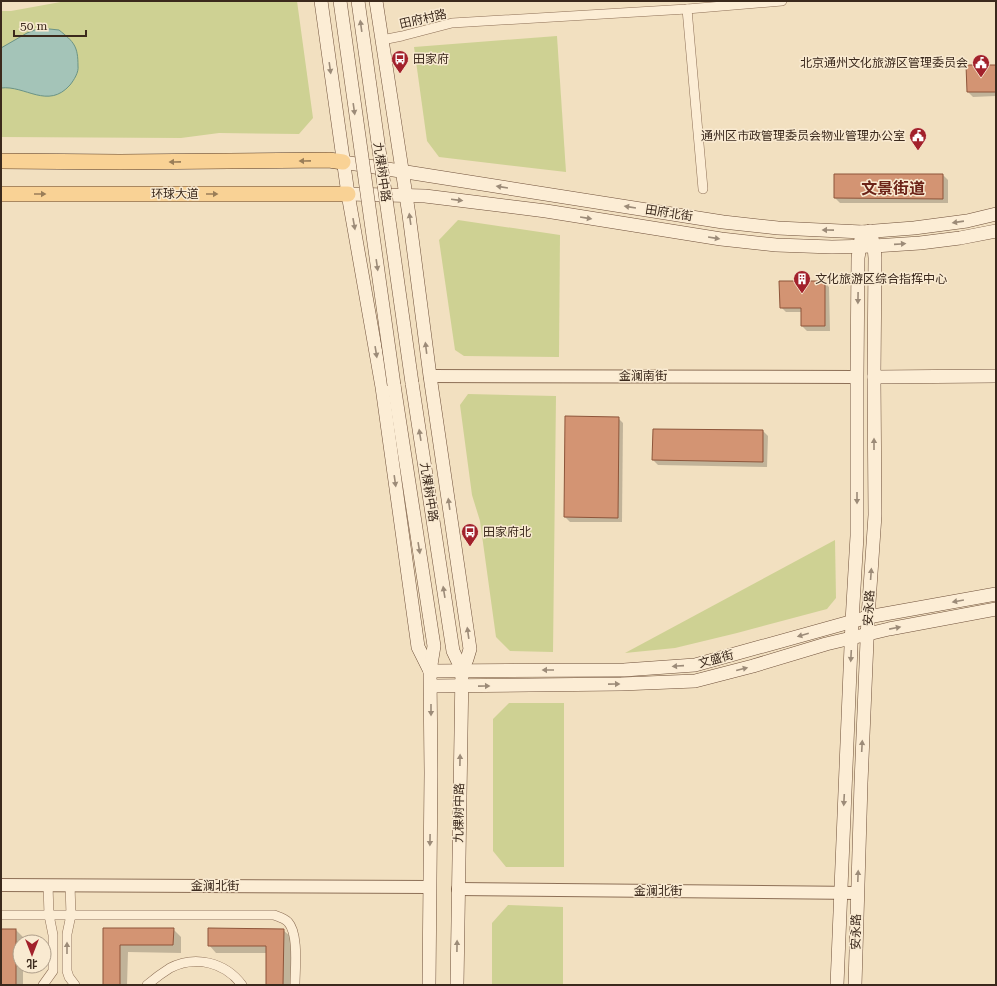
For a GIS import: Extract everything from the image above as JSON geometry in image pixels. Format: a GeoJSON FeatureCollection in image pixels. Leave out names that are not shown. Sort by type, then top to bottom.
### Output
{"type":"FeatureCollection","features":[{"type":"Feature","properties":{"kind":"main road"},"geometry":{"type":"LineString","coordinates":[[321,1],[348,194],[382,387],[418,647],[430,671]]}},
{"type":"Feature","properties":{"kind":"main road","name":"九棵树中路"},"geometry":{"type":"LineString","coordinates":[[340,1],[394,385],[434,646],[430,671],[429,985]]}},
{"type":"Feature","properties":{"kind":"main road","name":"九棵树中路"},"geometry":{"type":"LineString","coordinates":[[358,1],[412,383],[453,651],[462,670],[457,985]]}},
{"type":"Feature","properties":{"kind":"main road"},"geometry":{"type":"LineString","coordinates":[[376,1],[406,195],[430,376],[470,649],[462,670]]}},
{"type":"Feature","properties":{"kind":"main road"},"geometry":{"type":"LineString","coordinates":[[1,161],[120,162],[329,160],[344,162]]}},
{"type":"Feature","properties":{"kind":"main road","name":"田府北街"},"geometry":{"type":"LineString","coordinates":[[344,162],[730,223],[778,228],[866,231],[914,228],[967,221],[996,214]]}},
{"type":"Feature","properties":{"kind":"main road","name":"环球大道"},"geometry":{"type":"LineString","coordinates":[[1,194],[348,194]]}},
{"type":"Feature","properties":{"kind":"main road","name":"田府北街"},"geometry":{"type":"LineString","coordinates":[[348,194],[425,196],[546,211],[748,243],[804,247],[874,246],[920,243],[960,238],[996,231]]}},
{"type":"Feature","properties":{"kind":"main road","name":"安永路"},"geometry":{"type":"LineString","coordinates":[[836,985],[857,536],[858,258],[860,246],[866,231]]}},
{"type":"Feature","properties":{"kind":"main road","name":"安永路"},"geometry":{"type":"LineString","coordinates":[[855,985],[857,892],[868,617],[875,514],[874,377],[876,258],[874,246],[866,231]]}},
{"type":"Feature","properties":{"kind":"main road"},"geometry":{"type":"LineString","coordinates":[[874,377],[996,376]]}},
{"type":"Feature","properties":{"kind":"main road","name":"文盛街"},"geometry":{"type":"LineString","coordinates":[[430,671],[624,670],[695,665],[868,617],[996,594]]}},
{"type":"Feature","properties":{"kind":"main road","name":"文盛街"},"geometry":{"type":"LineString","coordinates":[[431,686],[621,684],[695,681],[753,666],[826,644],[889,629],[996,609]]}},
{"type":"Feature","properties":{"kind":"street","name":"田府村路"},"geometry":{"type":"LineString","coordinates":[[382,40],[452,24],[687,9],[782,1]]}},
{"type":"Feature","properties":{"kind":"street"},"geometry":{"type":"LineString","coordinates":[[687,9],[703,189]]}},
{"type":"Feature","properties":{"kind":"street","name":"金澜南街"},"geometry":{"type":"LineString","coordinates":[[430,376],[857,377]]}},
{"type":"Feature","properties":{"kind":"street","name":"金澜北街"},"geometry":{"type":"LineString","coordinates":[[1,885],[429,887]]}},
{"type":"Feature","properties":{"kind":"street"},"geometry":{"type":"LineString","coordinates":[[43,985],[54,971],[54,935],[49,915],[48,885]]}},
{"type":"Feature","properties":{"kind":"street"},"geometry":{"type":"LineString","coordinates":[[70,885],[71,915],[67,934],[67,971],[69,977],[75,985]]}},
{"type":"Feature","properties":{"kind":"street","name":"金澜北街"},"geometry":{"type":"LineString","coordinates":[[458,889],[857,892]]}},
{"type":"Feature","properties":{"kind":"street"},"geometry":{"type":"LineString","coordinates":[[1,915],[274,915],[282,917],[292,928],[294,940],[295,985]]}},
{"type":"Feature","properties":{"kind":"street"},"geometry":{"type":"LineString","coordinates":[[147,985],[170,968],[193,961],[204,961],[227,970],[237,978],[242,985]]}},
{"type":"Feature","properties":{"kind":"green space"},"geometry":{"type":"Polygon","coordinates":[[[66,1],[297,1],[313,118],[299,134],[219,133],[181,138],[1,137],[1,11],[11,11],[66,1]]]}},
{"type":"Feature","properties":{"kind":"green space"},"geometry":{"type":"Polygon","coordinates":[[[557,36],[566,172],[439,157],[427,141],[414,47],[557,36]]]}},
{"type":"Feature","properties":{"kind":"green space"},"geometry":{"type":"Polygon","coordinates":[[[458,220],[560,235],[559,357],[464,356],[455,350],[439,240],[458,220]]]}},
{"type":"Feature","properties":{"kind":"green space"},"geometry":{"type":"Polygon","coordinates":[[[468,394],[556,396],[553,652],[510,651],[496,637],[480,521],[472,495],[460,405],[468,394]]]}},
{"type":"Feature","properties":{"kind":"green space"},"geometry":{"type":"Polygon","coordinates":[[[835,540],[836,598],[827,609],[675,648],[625,653],[835,540]]]}},
{"type":"Feature","properties":{"kind":"green space"},"geometry":{"type":"Polygon","coordinates":[[[509,703],[564,703],[564,867],[506,867],[493,851],[493,719],[509,703]]]}},
{"type":"Feature","properties":{"kind":"green space"},"geometry":{"type":"Polygon","coordinates":[[[508,905],[563,907],[563,985],[492,985],[492,923],[508,905]]]}},
{"type":"Feature","properties":{"kind":"shaded area"},"geometry":{"type":"Polygon","coordinates":[[[40,28],[59,30],[72,41],[76,49],[78,68],[73,81],[62,92],[53,96],[36,95],[10,88],[1,88],[1,48],[27,33],[40,28]]]}},
{"type":"Feature","properties":{"kind":"building","name":"北京通州文化旅游区管理委员会"},"geometry":{"type":"Polygon","coordinates":[[[966,65],[996,65],[996,92],[967,92],[966,65]]]}},
{"type":"Feature","properties":{"kind":"building"},"geometry":{"type":"Polygon","coordinates":[[[834,174],[943,174],[943,199],[834,198],[834,174]]]}},
{"type":"Feature","properties":{"kind":"building","name":"文化旅游区综合指挥中心"},"geometry":{"type":"Polygon","coordinates":[[[779,281],[825,281],[825,326],[801,326],[801,308],[780,308],[779,281]]]}},
{"type":"Feature","properties":{"kind":"building"},"geometry":{"type":"Polygon","coordinates":[[[565,416],[619,417],[618,518],[564,517],[565,416]]]}},
{"type":"Feature","properties":{"kind":"building"},"geometry":{"type":"Polygon","coordinates":[[[653,429],[763,430],[763,462],[652,460],[653,429]]]}},
{"type":"Feature","properties":{"kind":"building"},"geometry":{"type":"Polygon","coordinates":[[[103,928],[174,928],[173,945],[120,945],[120,985],[103,985],[103,928]]]}},
{"type":"Feature","properties":{"kind":"building"},"geometry":{"type":"Polygon","coordinates":[[[208,928],[284,929],[283,985],[266,985],[266,946],[208,946],[208,928]]]}},
{"type":"Feature","properties":{"kind":"building"},"geometry":{"type":"Polygon","coordinates":[[[1,929],[16,929],[16,934],[12,934],[12,974],[16,974],[16,985],[1,985],[1,929]]]}},
{"type":"Feature","properties":{"kind":"place","name":"田家府"},"geometry":{"type":"Point","coordinates":[400,74]}},
{"type":"Feature","properties":{"kind":"place","name":"北京通州文化旅游区管理委员会"},"geometry":{"type":"Point","coordinates":[981,78]}},
{"type":"Feature","properties":{"kind":"place","name":"通州区市政管理委员会物业管理办公室"},"geometry":{"type":"Point","coordinates":[918,151]}},
{"type":"Feature","properties":{"kind":"place","name":"文化旅游区综合指挥中心"},"geometry":{"type":"Point","coordinates":[802,294]}},
{"type":"Feature","properties":{"kind":"place","name":"田家府北"},"geometry":{"type":"Point","coordinates":[470,547]}},
{"type":"Feature","properties":{"kind":"district","name":"文景街道"},"geometry":{"type":"Point","coordinates":[893,188]}}]}
